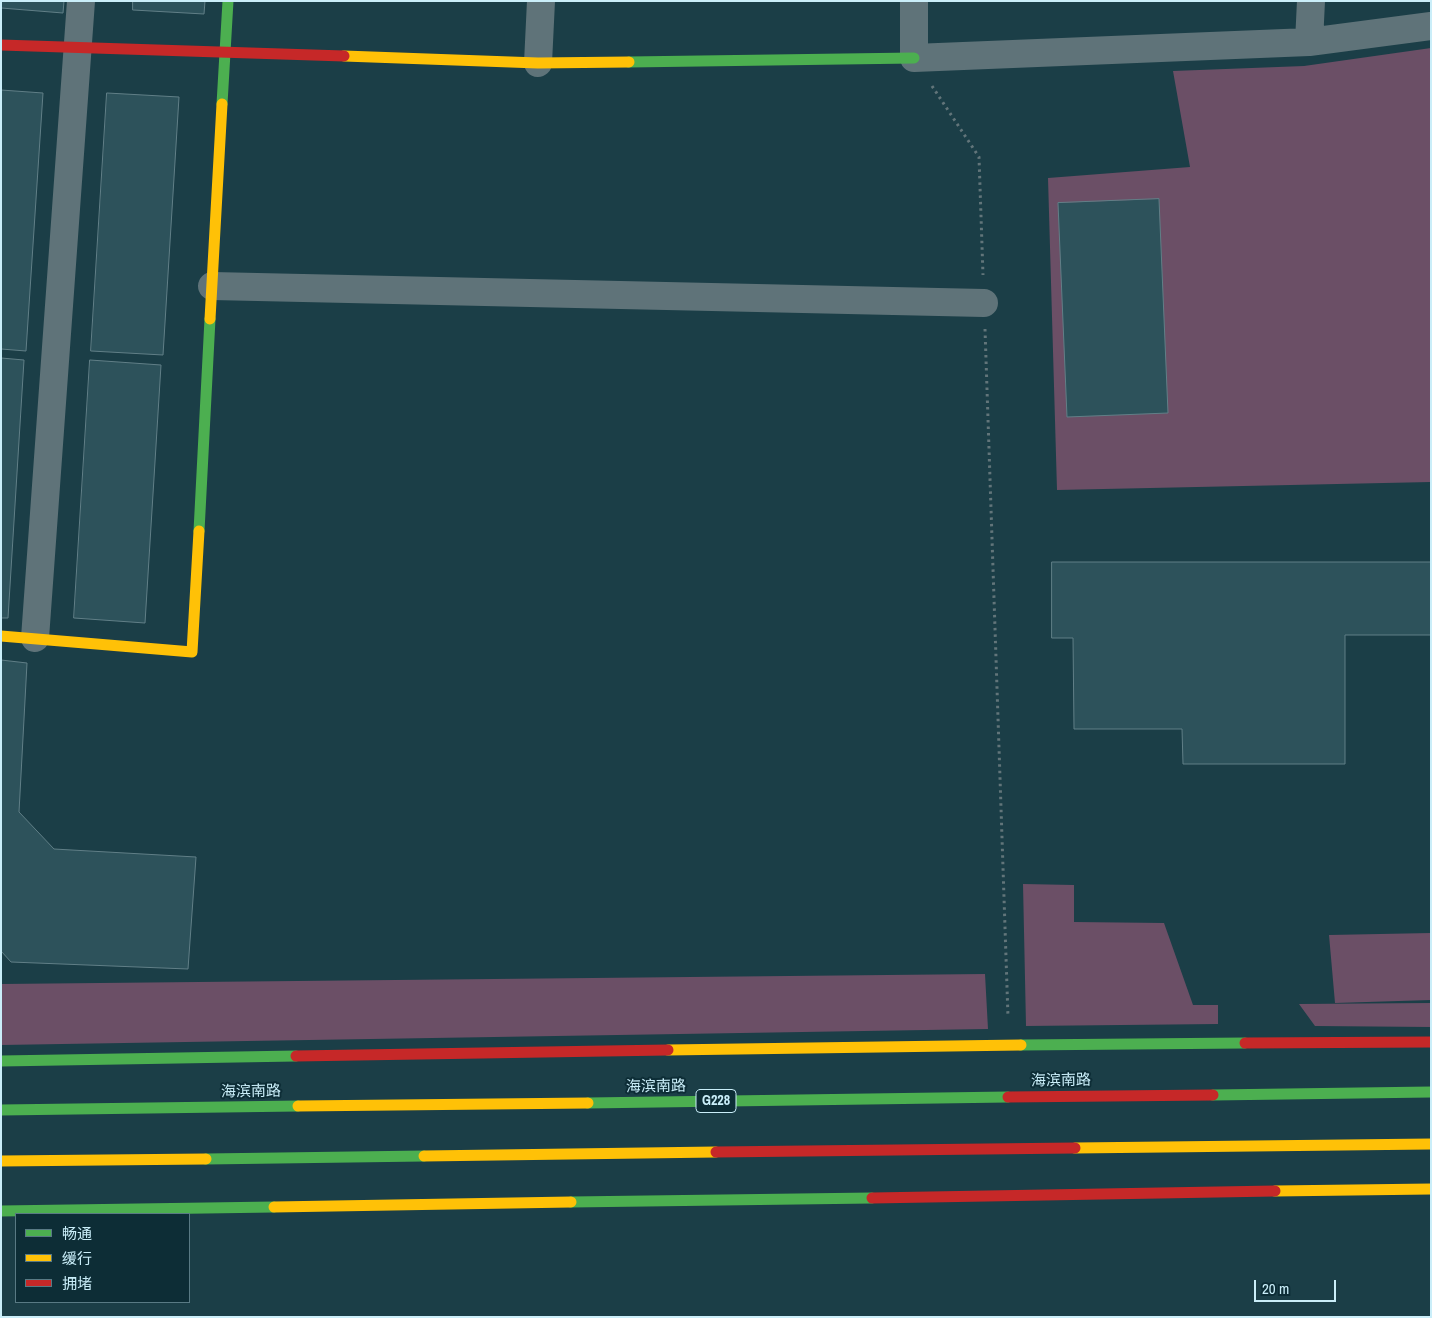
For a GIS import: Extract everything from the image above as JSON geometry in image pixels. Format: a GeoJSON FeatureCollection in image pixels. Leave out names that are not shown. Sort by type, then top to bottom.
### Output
{"type":"FeatureCollection","features":[{"type":"Feature","properties":{"kind":"main road"},"geometry":{"type":"LineString","coordinates":[[1,636],[192,652],[228,1]]}},
{"type":"Feature","properties":{"kind":"main road"},"geometry":{"type":"LineString","coordinates":[[1,45],[538,63],[914,58]]}},
{"type":"Feature","properties":{"kind":"main road"},"geometry":{"type":"LineString","coordinates":[[1,1061],[1009,1045],[1431,1042]]}},
{"type":"Feature","properties":{"kind":"main road","name":"海滨南路"},"geometry":{"type":"LineString","coordinates":[[1,1110],[1431,1092]]}},
{"type":"Feature","properties":{"kind":"main road"},"geometry":{"type":"LineString","coordinates":[[1,1161],[1431,1144]]}},
{"type":"Feature","properties":{"kind":"main road"},"geometry":{"type":"LineString","coordinates":[[1,1211],[1431,1189]]}},
{"type":"Feature","properties":{"kind":"street"},"geometry":{"type":"LineString","coordinates":[[36,638],[81,1]]}},
{"type":"Feature","properties":{"kind":"street"},"geometry":{"type":"LineString","coordinates":[[538,63],[541,1]]}},
{"type":"Feature","properties":{"kind":"street"},"geometry":{"type":"LineString","coordinates":[[914,1],[914,58],[1309,42],[1431,26]]}},
{"type":"Feature","properties":{"kind":"street"},"geometry":{"type":"LineString","coordinates":[[1309,42],[1311,1]]}},
{"type":"Feature","properties":{"kind":"street"},"geometry":{"type":"LineString","coordinates":[[212,286],[984,303]]}},
{"type":"Feature","properties":{"kind":"path"},"geometry":{"type":"LineString","coordinates":[[914,58],[979,158],[1009,1045]]}},
{"type":"Feature","properties":{"kind":"shaded area"},"geometry":{"type":"Polygon","coordinates":[[[1431,48],[1431,482],[1057,490],[1048,178],[1190,167],[1173,71],[1304,66],[1431,48]]]}},
{"type":"Feature","properties":{"kind":"shaded area"},"geometry":{"type":"Polygon","coordinates":[[[1023,884],[1074,885],[1074,922],[1164,923],[1193,1005],[1218,1005],[1218,1024],[1026,1026],[1023,884]]]}},
{"type":"Feature","properties":{"kind":"shaded area"},"geometry":{"type":"Polygon","coordinates":[[[1431,933],[1431,1000],[1335,1003],[1329,935],[1431,933]]]}},
{"type":"Feature","properties":{"kind":"shaded area"},"geometry":{"type":"Polygon","coordinates":[[[985,974],[988,1029],[1,1045],[1,984],[985,974]]]}},
{"type":"Feature","properties":{"kind":"shaded area"},"geometry":{"type":"Polygon","coordinates":[[[1431,1003],[1431,1027],[1315,1026],[1299,1004],[1431,1003]]]}},
{"type":"Feature","properties":{"kind":"building"},"geometry":{"type":"Polygon","coordinates":[[[1,1],[64,1],[63,13],[1,8],[1,1]]]}},
{"type":"Feature","properties":{"kind":"building"},"geometry":{"type":"Polygon","coordinates":[[[133,1],[205,1],[204,14],[133,10],[133,1]]]}},
{"type":"Feature","properties":{"kind":"building"},"geometry":{"type":"Polygon","coordinates":[[[1,90],[43,93],[26,351],[1,349],[1,90]]]}},
{"type":"Feature","properties":{"kind":"building"},"geometry":{"type":"Polygon","coordinates":[[[107,93],[179,97],[163,355],[91,351],[107,93]]]}},
{"type":"Feature","properties":{"kind":"building"},"geometry":{"type":"Polygon","coordinates":[[[1159,199],[1168,413],[1067,417],[1058,203],[1159,199]]]}},
{"type":"Feature","properties":{"kind":"building"},"geometry":{"type":"Polygon","coordinates":[[[1,358],[24,360],[8,618],[1,618],[1,358]]]}},
{"type":"Feature","properties":{"kind":"building"},"geometry":{"type":"Polygon","coordinates":[[[90,360],[161,365],[145,623],[74,618],[90,360]]]}},
{"type":"Feature","properties":{"kind":"building"},"geometry":{"type":"Polygon","coordinates":[[[1052,562],[1431,562],[1431,635],[1345,635],[1345,764],[1183,764],[1182,729],[1074,729],[1073,638],[1052,638],[1052,562]]]}},
{"type":"Feature","properties":{"kind":"building"},"geometry":{"type":"Polygon","coordinates":[[[1,660],[27,663],[19,812],[54,849],[196,857],[188,969],[11,962],[1,951],[1,660]]]}},
{"type":"Feature","properties":{"kind":"traffic: fast"},"geometry":{"type":"LineString","coordinates":[[222,104],[228,1]]}},
{"type":"Feature","properties":{"kind":"traffic: fast"},"geometry":{"type":"LineString","coordinates":[[629,62],[914,58]]}},
{"type":"Feature","properties":{"kind":"traffic: fast"},"geometry":{"type":"LineString","coordinates":[[199,531],[210,319]]}},
{"type":"Feature","properties":{"kind":"traffic: fast"},"geometry":{"type":"LineString","coordinates":[[1021,1045],[1245,1043]]}},
{"type":"Feature","properties":{"kind":"traffic: fast"},"geometry":{"type":"LineString","coordinates":[[1,1061],[296,1056]]}},
{"type":"Feature","properties":{"kind":"traffic: fast"},"geometry":{"type":"LineString","coordinates":[[1213,1095],[1431,1092]]}},
{"type":"Feature","properties":{"kind":"traffic: fast"},"geometry":{"type":"LineString","coordinates":[[588,1103],[1008,1097]]}},
{"type":"Feature","properties":{"kind":"traffic: fast"},"geometry":{"type":"LineString","coordinates":[[1,1110],[298,1106]]}},
{"type":"Feature","properties":{"kind":"traffic: fast"},"geometry":{"type":"LineString","coordinates":[[206,1159],[424,1156]]}},
{"type":"Feature","properties":{"kind":"traffic: fast"},"geometry":{"type":"LineString","coordinates":[[571,1202],[872,1198]]}},
{"type":"Feature","properties":{"kind":"traffic: fast"},"geometry":{"type":"LineString","coordinates":[[1,1211],[274,1207]]}},
{"type":"Feature","properties":{"kind":"traffic: slow"},"geometry":{"type":"LineString","coordinates":[[344,56],[538,63],[629,62]]}},
{"type":"Feature","properties":{"kind":"traffic: slow"},"geometry":{"type":"LineString","coordinates":[[210,319],[222,104]]}},
{"type":"Feature","properties":{"kind":"traffic: slow"},"geometry":{"type":"LineString","coordinates":[[1,636],[192,652],[199,531]]}},
{"type":"Feature","properties":{"kind":"traffic: slow"},"geometry":{"type":"LineString","coordinates":[[668,1050],[1021,1045]]}},
{"type":"Feature","properties":{"kind":"traffic: slow"},"geometry":{"type":"LineString","coordinates":[[298,1106],[588,1103]]}},
{"type":"Feature","properties":{"kind":"traffic: slow"},"geometry":{"type":"LineString","coordinates":[[1075,1148],[1431,1144]]}},
{"type":"Feature","properties":{"kind":"traffic: slow"},"geometry":{"type":"LineString","coordinates":[[424,1156],[716,1152]]}},
{"type":"Feature","properties":{"kind":"traffic: slow"},"geometry":{"type":"LineString","coordinates":[[1,1161],[206,1159]]}},
{"type":"Feature","properties":{"kind":"traffic: slow"},"geometry":{"type":"LineString","coordinates":[[1275,1191],[1431,1189]]}},
{"type":"Feature","properties":{"kind":"traffic: slow"},"geometry":{"type":"LineString","coordinates":[[274,1207],[571,1202]]}},
{"type":"Feature","properties":{"kind":"traffic: jam"},"geometry":{"type":"LineString","coordinates":[[1,45],[344,56]]}},
{"type":"Feature","properties":{"kind":"traffic: jam"},"geometry":{"type":"LineString","coordinates":[[1245,1043],[1431,1042]]}},
{"type":"Feature","properties":{"kind":"traffic: jam"},"geometry":{"type":"LineString","coordinates":[[296,1056],[668,1050]]}},
{"type":"Feature","properties":{"kind":"traffic: jam"},"geometry":{"type":"LineString","coordinates":[[1008,1097],[1213,1095]]}},
{"type":"Feature","properties":{"kind":"traffic: jam"},"geometry":{"type":"LineString","coordinates":[[716,1152],[1075,1148]]}},
{"type":"Feature","properties":{"kind":"traffic: jam"},"geometry":{"type":"LineString","coordinates":[[872,1198],[1275,1191]]}}]}
